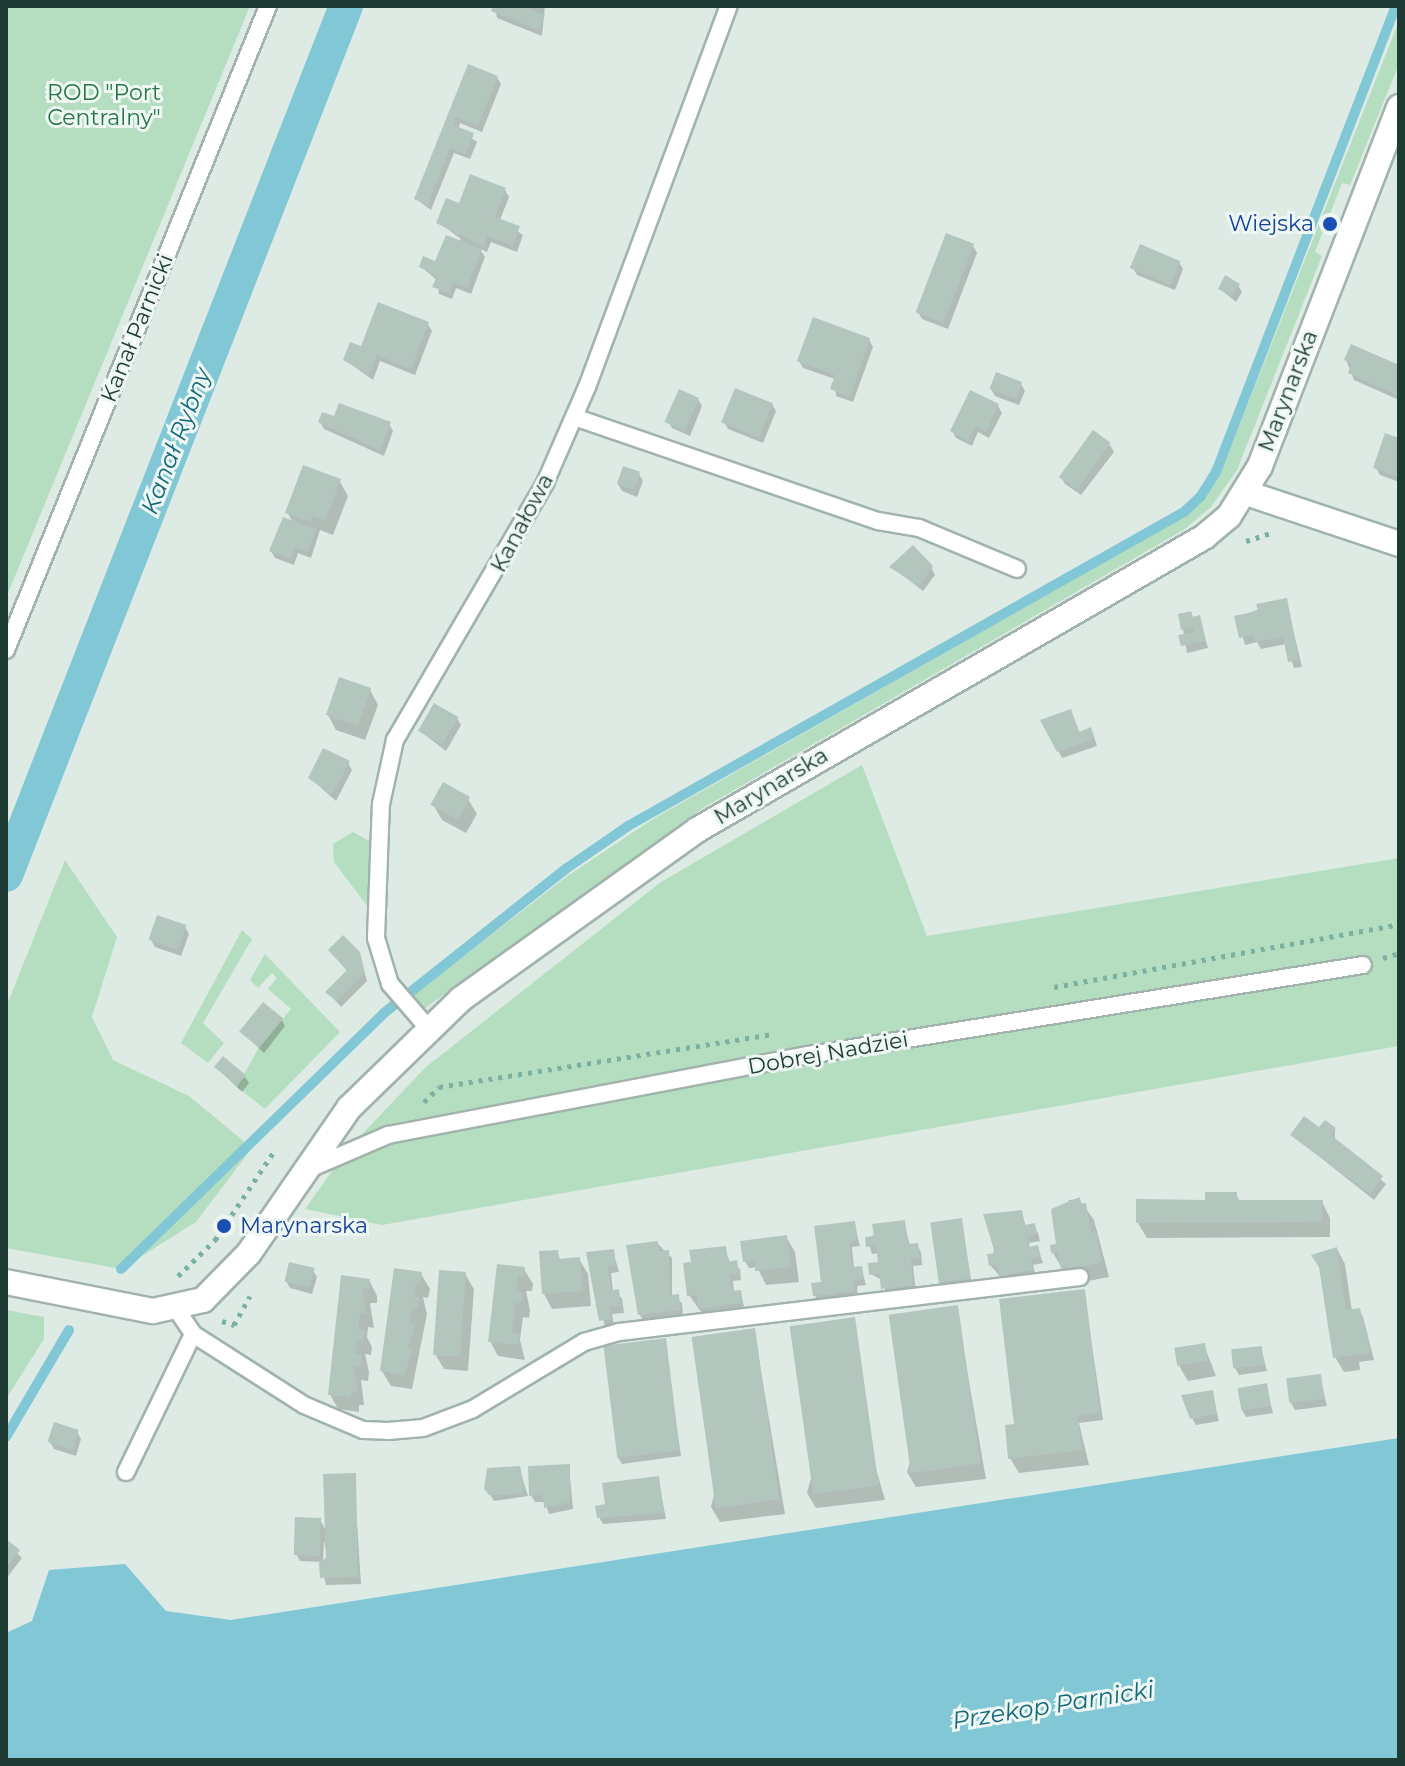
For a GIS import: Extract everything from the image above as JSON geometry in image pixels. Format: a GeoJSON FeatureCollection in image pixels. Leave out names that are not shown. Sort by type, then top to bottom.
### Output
{"type":"FeatureCollection","features":[{"type":"Feature","properties":{"kind":"street","name":"Marynarska"},"geometry":{"type":"LineString","coordinates":[[6,1282],[142,1309],[177,1310],[203,1300],[231,1275],[349,1108],[422,1022],[697,830],[1175,556],[1221,523],[1246,493],[1399,107]]}},
{"type":"Feature","properties":{"kind":"street"},"geometry":{"type":"LineString","coordinates":[[1246,493],[1399,544]]}},
{"type":"Feature","properties":{"kind":"lane","name":"Kanał Parnicki"},"geometry":{"type":"LineString","coordinates":[[6,650],[268,6]]}},
{"type":"Feature","properties":{"kind":"lane","name":"Kanałowa"},"geometry":{"type":"LineString","coordinates":[[422,1022],[390,984],[379,960],[376,929],[381,804],[395,740],[506,556],[574,417],[729,6]]}},
{"type":"Feature","properties":{"kind":"lane"},"geometry":{"type":"LineString","coordinates":[[574,417],[878,521],[919,528],[1017,569]]}},
{"type":"Feature","properties":{"kind":"lane","name":"Dobrej Nadziei"},"geometry":{"type":"LineString","coordinates":[[301,1173],[388,1135],[809,1055],[1363,965]]}},
{"type":"Feature","properties":{"kind":"lane"},"geometry":{"type":"LineString","coordinates":[[177,1310],[193,1334],[331,1419],[388,1431],[423,1428],[473,1409],[584,1342],[619,1332],[1080,1277]]}},
{"type":"Feature","properties":{"kind":"lane"},"geometry":{"type":"LineString","coordinates":[[126,1472],[193,1334]]}},
{"type":"Feature","properties":{"kind":"path"},"geometry":{"type":"LineString","coordinates":[[1238,544],[1280,531]]}},
{"type":"Feature","properties":{"kind":"path"},"geometry":{"type":"LineString","coordinates":[[173,1281],[215,1240],[275,1150]]}},
{"type":"Feature","properties":{"kind":"path"},"geometry":{"type":"LineString","coordinates":[[234,1325],[255,1289]]}},
{"type":"Feature","properties":{"kind":"green space","name":"ROD \"Port Centralny\""},"geometry":{"type":"Polygon","coordinates":[[[6,6],[250,6],[6,598],[6,6]]]}},
{"type":"Feature","properties":{"kind":"green space"},"geometry":{"type":"Polygon","coordinates":[[[1399,21],[1399,64],[1350,185],[1342,183],[1315,252],[1322,256],[1237,470],[1211,507],[1185,529],[703,808],[421,1011],[411,997],[566,877],[653,819],[1127,549],[1206,498],[1220,475],[1399,21]]]}},
{"type":"Feature","properties":{"kind":"green space"},"geometry":{"type":"Polygon","coordinates":[[[862,765],[927,936],[1399,858],[1399,1046],[382,1225],[305,1209],[347,1150],[426,1067],[661,882],[862,765]]]}},
{"type":"Feature","properties":{"kind":"green space"},"geometry":{"type":"Polygon","coordinates":[[[353,832],[373,843],[371,911],[334,862],[333,844],[353,832]]]}},
{"type":"Feature","properties":{"kind":"green space"},"geometry":{"type":"Polygon","coordinates":[[[65,860],[117,937],[92,1017],[113,1060],[189,1096],[252,1148],[196,1222],[121,1269],[6,1248],[6,1007],[65,860]]]}},
{"type":"Feature","properties":{"kind":"green space"},"geometry":{"type":"Polygon","coordinates":[[[242,930],[252,939],[203,1023],[224,1043],[208,1063],[181,1043],[242,930]]]}},
{"type":"Feature","properties":{"kind":"green space"},"geometry":{"type":"Polygon","coordinates":[[[265,954],[340,1032],[265,1109],[237,1087],[259,1047],[291,1009],[268,989],[277,978],[272,973],[258,988],[250,980],[265,954]]]}},
{"type":"Feature","properties":{"kind":"green space"},"geometry":{"type":"Polygon","coordinates":[[[6,1310],[44,1317],[44,1339],[6,1399],[6,1310]]]}},
{"type":"Feature","properties":{"kind":"water","name":"Przekop Parnicki"},"geometry":{"type":"Polygon","coordinates":[[[1399,1438],[1399,1760],[6,1760],[6,1633],[32,1621],[49,1570],[125,1564],[166,1611],[231,1620],[1399,1438]]]}},
{"type":"Feature","properties":{"kind":"building"},"geometry":{"type":"Polygon","coordinates":[[[493,6],[522,6],[545,15],[539,30],[491,11],[493,6]]]}},
{"type":"Feature","properties":{"kind":"building"},"geometry":{"type":"Polygon","coordinates":[[[468,64],[498,76],[478,126],[456,117],[453,125],[474,133],[466,154],[450,148],[428,205],[414,199],[468,64]]]}},
{"type":"Feature","properties":{"kind":"building"},"geometry":{"type":"Polygon","coordinates":[[[470,174],[506,188],[495,217],[520,226],[513,246],[487,236],[484,247],[436,223],[446,198],[459,203],[470,174]]]}},
{"type":"Feature","properties":{"kind":"building"},"geometry":{"type":"Polygon","coordinates":[[[946,233],[974,244],[944,323],[916,312],[946,233]]]}},
{"type":"Feature","properties":{"kind":"building"},"geometry":{"type":"Polygon","coordinates":[[[446,235],[482,249],[467,288],[453,282],[449,293],[432,287],[437,276],[419,267],[423,256],[435,261],[446,235]]]}},
{"type":"Feature","properties":{"kind":"building"},"geometry":{"type":"Polygon","coordinates":[[[1140,244],[1181,261],[1170,285],[1130,268],[1140,244]]]}},
{"type":"Feature","properties":{"kind":"building"},"geometry":{"type":"Polygon","coordinates":[[[1225,275],[1240,284],[1232,296],[1218,289],[1225,275]]]}},
{"type":"Feature","properties":{"kind":"building"},"geometry":{"type":"Polygon","coordinates":[[[378,302],[429,322],[411,369],[377,355],[369,375],[343,360],[350,342],[361,346],[378,302]]]}},
{"type":"Feature","properties":{"kind":"building"},"geometry":{"type":"Polygon","coordinates":[[[813,317],[870,338],[850,397],[830,389],[835,375],[797,361],[813,317]]]}},
{"type":"Feature","properties":{"kind":"building"},"geometry":{"type":"Polygon","coordinates":[[[1351,344],[1399,365],[1399,396],[1348,373],[1352,363],[1344,360],[1351,344]]]}},
{"type":"Feature","properties":{"kind":"building"},"geometry":{"type":"Polygon","coordinates":[[[996,372],[1022,382],[1016,399],[990,389],[996,372]]]}},
{"type":"Feature","properties":{"kind":"building"},"geometry":{"type":"Polygon","coordinates":[[[735,388],[773,403],[759,438],[721,422],[735,388]]]}},
{"type":"Feature","properties":{"kind":"building"},"geometry":{"type":"Polygon","coordinates":[[[679,389],[699,398],[684,431],[664,422],[679,389]]]}},
{"type":"Feature","properties":{"kind":"building"},"geometry":{"type":"Polygon","coordinates":[[[970,390],[999,404],[986,432],[975,426],[968,440],[950,431],[970,390]]]}},
{"type":"Feature","properties":{"kind":"building"},"geometry":{"type":"Polygon","coordinates":[[[339,403],[391,422],[380,450],[318,422],[322,412],[334,416],[339,403]]]}},
{"type":"Feature","properties":{"kind":"building"},"geometry":{"type":"Polygon","coordinates":[[[1093,430],[1111,443],[1077,490],[1059,477],[1093,430]]]}},
{"type":"Feature","properties":{"kind":"building"},"geometry":{"type":"Polygon","coordinates":[[[1385,433],[1399,438],[1399,477],[1373,468],[1385,433]]]}},
{"type":"Feature","properties":{"kind":"building"},"geometry":{"type":"Polygon","coordinates":[[[303,465],[341,479],[325,521],[312,516],[310,522],[285,513],[303,465]]]}},
{"type":"Feature","properties":{"kind":"building"},"geometry":{"type":"Polygon","coordinates":[[[623,466],[640,472],[634,490],[617,484],[623,466]]]}},
{"type":"Feature","properties":{"kind":"building"},"geometry":{"type":"Polygon","coordinates":[[[283,517],[316,529],[308,552],[295,547],[291,559],[269,551],[283,517]]]}},
{"type":"Feature","properties":{"kind":"building"},"geometry":{"type":"Polygon","coordinates":[[[913,545],[933,566],[919,586],[889,567],[913,545]]]}},
{"type":"Feature","properties":{"kind":"building"},"geometry":{"type":"Polygon","coordinates":[[[1287,598],[1299,660],[1288,662],[1283,637],[1255,642],[1254,635],[1239,638],[1234,616],[1258,611],[1256,604],[1287,598]]]}},
{"type":"Feature","properties":{"kind":"building"},"geometry":{"type":"Polygon","coordinates":[[[1191,611],[1193,617],[1200,615],[1206,641],[1181,646],[1178,635],[1194,632],[1193,627],[1181,630],[1178,614],[1191,611]]]}},
{"type":"Feature","properties":{"kind":"building"},"geometry":{"type":"Polygon","coordinates":[[[339,677],[371,688],[358,726],[326,715],[339,677]]]}},
{"type":"Feature","properties":{"kind":"building"},"geometry":{"type":"Polygon","coordinates":[[[434,703],[458,717],[442,745],[418,731],[434,703]]]}},
{"type":"Feature","properties":{"kind":"building"},"geometry":{"type":"Polygon","coordinates":[[[1071,709],[1079,732],[1091,727],[1095,739],[1057,752],[1040,720],[1071,709]]]}},
{"type":"Feature","properties":{"kind":"building"},"geometry":{"type":"Polygon","coordinates":[[[323,748],[350,761],[332,795],[308,778],[323,748]]]}},
{"type":"Feature","properties":{"kind":"building"},"geometry":{"type":"Polygon","coordinates":[[[443,782],[470,797],[458,820],[430,805],[443,782]]]}},
{"type":"Feature","properties":{"kind":"building"},"geometry":{"type":"Polygon","coordinates":[[[157,915],[186,925],[178,950],[149,940],[157,915]]]}},
{"type":"Feature","properties":{"kind":"building"},"geometry":{"type":"Polygon","coordinates":[[[343,935],[360,952],[365,973],[336,1001],[325,992],[347,970],[328,950],[343,935]]]}},
{"type":"Feature","properties":{"kind":"building"},"geometry":{"type":"Polygon","coordinates":[[[263,1002],[283,1018],[259,1048],[239,1032],[263,1002]]]}},
{"type":"Feature","properties":{"kind":"building"},"geometry":{"type":"Polygon","coordinates":[[[223,1056],[246,1075],[237,1086],[214,1067],[223,1056]]]}},
{"type":"Feature","properties":{"kind":"building"},"geometry":{"type":"Polygon","coordinates":[[[1304,1116],[1319,1127],[1325,1120],[1336,1128],[1331,1135],[1383,1176],[1370,1194],[1290,1135],[1304,1116]]]}},
{"type":"Feature","properties":{"kind":"building"},"geometry":{"type":"Polygon","coordinates":[[[1205,1192],[1237,1192],[1237,1200],[1323,1200],[1322,1222],[1136,1223],[1136,1199],[1205,1200],[1205,1192]]]}},
{"type":"Feature","properties":{"kind":"building"},"geometry":{"type":"Polygon","coordinates":[[[1080,1197],[1081,1204],[1086,1203],[1091,1233],[1096,1232],[1102,1263],[1061,1269],[1058,1252],[1051,1253],[1050,1245],[1056,1244],[1051,1209],[1080,1197]]]}},
{"type":"Feature","properties":{"kind":"building"},"geometry":{"type":"Polygon","coordinates":[[[1022,1210],[1025,1225],[1035,1223],[1037,1234],[1027,1236],[1029,1247],[1038,1245],[1041,1257],[1031,1259],[1033,1270],[999,1276],[997,1265],[989,1266],[987,1254],[995,1253],[983,1214],[1022,1210]]]}},
{"type":"Feature","properties":{"kind":"building"},"geometry":{"type":"Polygon","coordinates":[[[962,1218],[970,1278],[939,1283],[930,1222],[962,1218]]]}},
{"type":"Feature","properties":{"kind":"building"},"geometry":{"type":"Polygon","coordinates":[[[905,1220],[908,1244],[918,1243],[920,1258],[911,1259],[913,1285],[881,1289],[879,1273],[869,1275],[868,1263],[878,1262],[876,1246],[866,1247],[865,1237],[874,1236],[872,1224],[905,1220]]]}},
{"type":"Feature","properties":{"kind":"building"},"geometry":{"type":"Polygon","coordinates":[[[855,1221],[858,1240],[849,1241],[852,1267],[862,1266],[864,1279],[854,1280],[855,1291],[813,1296],[811,1283],[821,1282],[814,1226],[855,1221]]]}},
{"type":"Feature","properties":{"kind":"building"},"geometry":{"type":"Polygon","coordinates":[[[787,1235],[791,1267],[755,1271],[755,1261],[743,1262],[740,1241],[787,1235]]]}},
{"type":"Feature","properties":{"kind":"building"},"geometry":{"type":"Polygon","coordinates":[[[658,1241],[659,1251],[669,1250],[670,1295],[679,1294],[680,1310],[638,1315],[626,1245],[658,1241]]]}},
{"type":"Feature","properties":{"kind":"building"},"geometry":{"type":"Polygon","coordinates":[[[726,1246],[728,1262],[737,1260],[739,1274],[730,1275],[732,1291],[741,1290],[743,1303],[698,1309],[697,1295],[687,1296],[683,1263],[691,1262],[689,1250],[726,1246]]]}},
{"type":"Feature","properties":{"kind":"building"},"geometry":{"type":"Polygon","coordinates":[[[1337,1247],[1346,1310],[1360,1308],[1371,1353],[1333,1358],[1319,1267],[1311,1255],[1337,1247]]]}},
{"type":"Feature","properties":{"kind":"building"},"geometry":{"type":"Polygon","coordinates":[[[614,1249],[616,1266],[608,1266],[611,1290],[619,1289],[621,1306],[610,1307],[611,1319],[599,1321],[586,1252],[614,1249]]]}},
{"type":"Feature","properties":{"kind":"building"},"geometry":{"type":"Polygon","coordinates":[[[558,1250],[559,1259],[580,1257],[583,1291],[542,1294],[539,1251],[558,1250]]]}},
{"type":"Feature","properties":{"kind":"building"},"geometry":{"type":"Polygon","coordinates":[[[289,1262],[314,1268],[310,1287],[285,1281],[289,1262]]]}},
{"type":"Feature","properties":{"kind":"building"},"geometry":{"type":"Polygon","coordinates":[[[497,1264],[525,1267],[524,1277],[518,1276],[516,1292],[523,1293],[521,1303],[515,1303],[512,1333],[519,1334],[518,1345],[488,1342],[497,1264]]]}},
{"type":"Feature","properties":{"kind":"building"},"geometry":{"type":"Polygon","coordinates":[[[394,1268],[422,1272],[414,1297],[419,1297],[418,1309],[413,1308],[410,1323],[416,1324],[408,1349],[413,1349],[404,1375],[380,1371],[394,1268]]]}},
{"type":"Feature","properties":{"kind":"building"},"geometry":{"type":"Polygon","coordinates":[[[439,1270],[466,1272],[460,1357],[433,1355],[439,1270]]]}},
{"type":"Feature","properties":{"kind":"building"},"geometry":{"type":"Polygon","coordinates":[[[341,1275],[370,1279],[369,1289],[363,1288],[366,1314],[360,1313],[358,1329],[365,1330],[363,1341],[357,1340],[355,1354],[362,1355],[360,1367],[354,1366],[357,1391],[351,1391],[351,1397],[328,1395],[341,1275]]]}},
{"type":"Feature","properties":{"kind":"building"},"geometry":{"type":"Polygon","coordinates":[[[1085,1289],[1100,1413],[1078,1416],[1082,1450],[1008,1459],[1005,1425],[1014,1424],[999,1299],[1085,1289]]]}},
{"type":"Feature","properties":{"kind":"building"},"geometry":{"type":"Polygon","coordinates":[[[958,1305],[980,1463],[911,1473],[889,1315],[958,1305]]]}},
{"type":"Feature","properties":{"kind":"building"},"geometry":{"type":"Polygon","coordinates":[[[855,1317],[879,1485],[813,1495],[790,1326],[855,1317]]]}},
{"type":"Feature","properties":{"kind":"building"},"geometry":{"type":"Polygon","coordinates":[[[755,1328],[779,1499],[716,1508],[692,1337],[755,1328]]]}},
{"type":"Feature","properties":{"kind":"building"},"geometry":{"type":"Polygon","coordinates":[[[666,1338],[680,1450],[617,1458],[603,1346],[666,1338]]]}},
{"type":"Feature","properties":{"kind":"building"},"geometry":{"type":"Polygon","coordinates":[[[1205,1343],[1208,1361],[1177,1366],[1174,1348],[1205,1343]]]}},
{"type":"Feature","properties":{"kind":"building"},"geometry":{"type":"Polygon","coordinates":[[[1262,1346],[1264,1365],[1233,1368],[1231,1349],[1262,1346]]]}},
{"type":"Feature","properties":{"kind":"building"},"geometry":{"type":"Polygon","coordinates":[[[1321,1374],[1324,1399],[1289,1403],[1286,1378],[1321,1374]]]}},
{"type":"Feature","properties":{"kind":"building"},"geometry":{"type":"Polygon","coordinates":[[[1267,1383],[1271,1406],[1241,1411],[1237,1388],[1267,1383]]]}},
{"type":"Feature","properties":{"kind":"building"},"geometry":{"type":"Polygon","coordinates":[[[1213,1390],[1217,1414],[1190,1419],[1181,1395],[1213,1390]]]}},
{"type":"Feature","properties":{"kind":"building"},"geometry":{"type":"Polygon","coordinates":[[[54,1422],[79,1430],[72,1450],[48,1442],[54,1422]]]}},
{"type":"Feature","properties":{"kind":"building"},"geometry":{"type":"Polygon","coordinates":[[[570,1464],[570,1502],[544,1508],[543,1495],[529,1496],[528,1466],[570,1464]]]}},
{"type":"Feature","properties":{"kind":"building"},"geometry":{"type":"Polygon","coordinates":[[[520,1466],[525,1489],[519,1494],[489,1495],[484,1489],[487,1468],[520,1466]]]}},
{"type":"Feature","properties":{"kind":"building"},"geometry":{"type":"Polygon","coordinates":[[[356,1473],[358,1577],[320,1578],[319,1563],[326,1558],[323,1474],[356,1473]]]}},
{"type":"Feature","properties":{"kind":"building"},"geometry":{"type":"Polygon","coordinates":[[[659,1476],[664,1513],[597,1518],[595,1506],[605,1504],[602,1483],[659,1476]]]}},
{"type":"Feature","properties":{"kind":"building"},"geometry":{"type":"Polygon","coordinates":[[[295,1517],[321,1518],[320,1556],[294,1555],[295,1517]]]}},
{"type":"Feature","properties":{"kind":"building"},"geometry":{"type":"Polygon","coordinates":[[[6,1539],[20,1550],[6,1568],[6,1539]]]}},
{"type":"Feature","properties":{"kind":"waterway","name":"Kanał Rybny"},"geometry":{"type":"LineString","coordinates":[[6,875],[346,6]]}},
{"type":"Feature","properties":{"kind":"waterway"},"geometry":{"type":"LineString","coordinates":[[121,1269],[384,1013],[567,868],[628,826],[1184,512],[1201,496],[1216,472],[1396,6]]}},
{"type":"Feature","properties":{"kind":"waterway"},"geometry":{"type":"LineString","coordinates":[[6,1437],[69,1330]]}},
{"type":"Feature","properties":{"kind":"place","name":"Wiejska"},"geometry":{"type":"Point","coordinates":[1330,224]}},
{"type":"Feature","properties":{"kind":"place","name":"Marynarska"},"geometry":{"type":"Point","coordinates":[224,1226]}}]}
